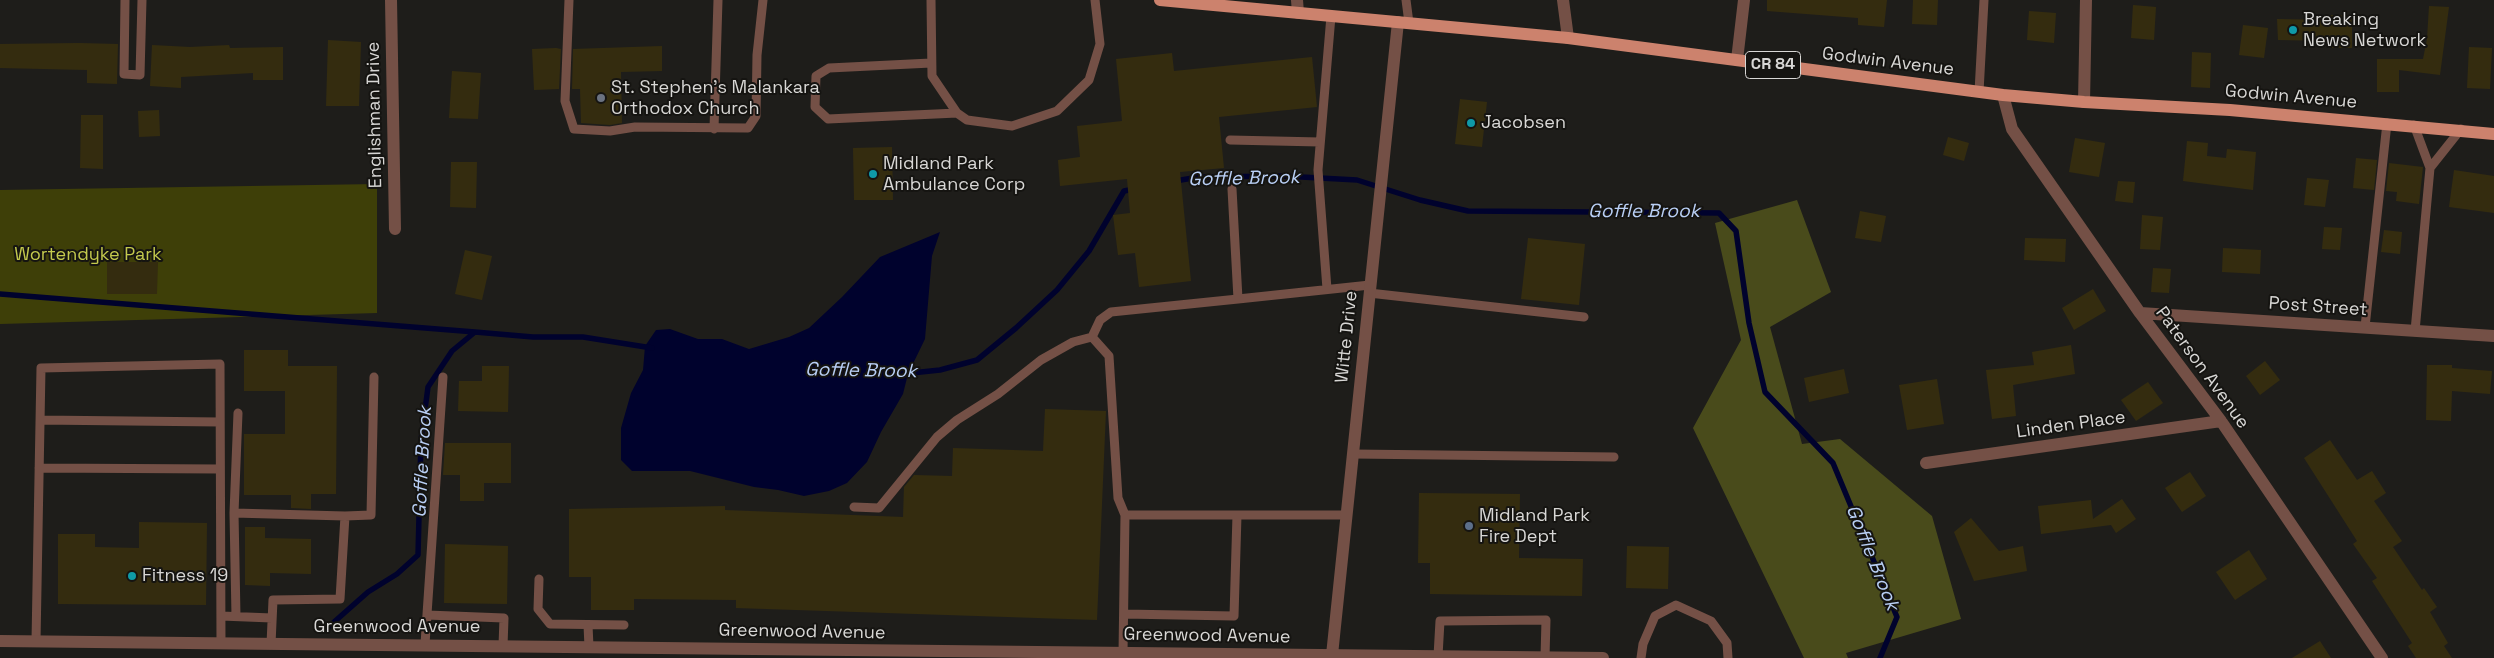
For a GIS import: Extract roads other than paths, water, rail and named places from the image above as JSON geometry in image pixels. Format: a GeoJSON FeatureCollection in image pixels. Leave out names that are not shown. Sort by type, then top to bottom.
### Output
{"type":"FeatureCollection","features":[{"type":"Feature","properties":{"kind":"main road","name":"Godwin Avenue"},"geometry":{"type":"LineString","coordinates":[[1160,0],[1297,6],[1331,16],[1568,38],[1979,92],[2084,102],[2230,110],[2414,125],[2494,134]]}},
{"type":"Feature","properties":{"kind":"street","name":"Englishman Drive"},"geometry":{"type":"LineString","coordinates":[[391,0],[394,229]]}},
{"type":"Feature","properties":{"kind":"street"},"geometry":{"type":"LineString","coordinates":[[1563,0],[1568,38]]}},
{"type":"Feature","properties":{"kind":"street"},"geometry":{"type":"LineString","coordinates":[[1737,60],[1744,0]]}},
{"type":"Feature","properties":{"kind":"street"},"geometry":{"type":"LineString","coordinates":[[2084,102],[2086,0]]}},
{"type":"Feature","properties":{"kind":"street","name":"Witte Drive"},"geometry":{"type":"LineString","coordinates":[[1332,655],[1370,289],[1403,23]]}},
{"type":"Feature","properties":{"kind":"street","name":"Paterson Avenue"},"geometry":{"type":"LineString","coordinates":[[2004,94],[2012,130],[2140,313],[2221,421],[2382,658]]}},
{"type":"Feature","properties":{"kind":"street","name":"Post Street"},"geometry":{"type":"LineString","coordinates":[[2140,313],[2494,336]]}},
{"type":"Feature","properties":{"kind":"street","name":"Linden Place"},"geometry":{"type":"LineString","coordinates":[[1926,463],[2221,421]]}},
{"type":"Feature","properties":{"kind":"street","name":"Greenwood Avenue"},"geometry":{"type":"LineString","coordinates":[[0,641],[589,647],[624,653],[1123,653],[1603,658]]}},
{"type":"Feature","properties":{"kind":"lane"},"geometry":{"type":"LineString","coordinates":[[125,0],[124,74],[140,76],[142,0]]}},
{"type":"Feature","properties":{"kind":"lane"},"geometry":{"type":"LineString","coordinates":[[570,0],[565,101],[574,129],[610,131],[635,127],[748,128],[756,116],[757,55],[763,0]]}},
{"type":"Feature","properties":{"kind":"lane"},"geometry":{"type":"LineString","coordinates":[[714,129],[718,0]]}},
{"type":"Feature","properties":{"kind":"lane"},"geometry":{"type":"LineString","coordinates":[[930,0],[932,76],[957,112],[967,120],[1012,126],[1057,111],[1090,80],[1100,44],[1095,0]]}},
{"type":"Feature","properties":{"kind":"lane"},"geometry":{"type":"LineString","coordinates":[[1403,23],[1406,0]]}},
{"type":"Feature","properties":{"kind":"lane"},"geometry":{"type":"LineString","coordinates":[[1979,92],[1984,0]]}},
{"type":"Feature","properties":{"kind":"lane"},"geometry":{"type":"LineString","coordinates":[[1327,289],[1317,182],[1331,16]]}},
{"type":"Feature","properties":{"kind":"lane"},"geometry":{"type":"LineString","coordinates":[[931,64],[830,68],[816,76],[815,107],[828,119],[957,112]]}},
{"type":"Feature","properties":{"kind":"lane"},"geometry":{"type":"LineString","coordinates":[[2365,327],[2387,123]]}},
{"type":"Feature","properties":{"kind":"lane"},"geometry":{"type":"LineString","coordinates":[[2414,125],[2430,168],[2416,330]]}},
{"type":"Feature","properties":{"kind":"lane"},"geometry":{"type":"LineString","coordinates":[[2430,168],[2461,129]]}},
{"type":"Feature","properties":{"kind":"lane"},"geometry":{"type":"LineString","coordinates":[[1230,140],[1320,142]]}},
{"type":"Feature","properties":{"kind":"lane"},"geometry":{"type":"LineString","coordinates":[[1232,188],[1238,299]]}},
{"type":"Feature","properties":{"kind":"lane"},"geometry":{"type":"LineString","coordinates":[[1092,337],[1100,320],[1111,312],[1327,289],[1370,289],[1584,317]]}},
{"type":"Feature","properties":{"kind":"lane"},"geometry":{"type":"LineString","coordinates":[[854,507],[879,508],[937,437],[957,420],[998,394],[1040,360],[1073,342],[1092,337]]}},
{"type":"Feature","properties":{"kind":"lane"},"geometry":{"type":"LineString","coordinates":[[1092,337],[1109,356],[1118,498],[1125,514],[1123,653]]}},
{"type":"Feature","properties":{"kind":"lane"},"geometry":{"type":"LineString","coordinates":[[36,641],[41,368],[220,364],[221,643]]}},
{"type":"Feature","properties":{"kind":"lane"},"geometry":{"type":"LineString","coordinates":[[234,513],[371,515],[374,377]]}},
{"type":"Feature","properties":{"kind":"lane"},"geometry":{"type":"LineString","coordinates":[[425,644],[443,377]]}},
{"type":"Feature","properties":{"kind":"lane"},"geometry":{"type":"LineString","coordinates":[[236,616],[234,513],[238,413]]}},
{"type":"Feature","properties":{"kind":"lane"},"geometry":{"type":"LineString","coordinates":[[40,420],[220,422]]}},
{"type":"Feature","properties":{"kind":"lane"},"geometry":{"type":"LineString","coordinates":[[1352,454],[1614,457]]}},
{"type":"Feature","properties":{"kind":"lane"},"geometry":{"type":"LineString","coordinates":[[39,468],[220,469]]}},
{"type":"Feature","properties":{"kind":"lane"},"geometry":{"type":"LineString","coordinates":[[1125,514],[1346,515]]}},
{"type":"Feature","properties":{"kind":"lane"},"geometry":{"type":"LineString","coordinates":[[1124,614],[1234,616],[1237,515]]}},
{"type":"Feature","properties":{"kind":"lane"},"geometry":{"type":"LineString","coordinates":[[271,644],[273,600],[340,599],[345,516]]}},
{"type":"Feature","properties":{"kind":"lane"},"geometry":{"type":"LineString","coordinates":[[539,580],[538,609],[550,624],[624,626]]}},
{"type":"Feature","properties":{"kind":"lane"},"geometry":{"type":"LineString","coordinates":[[1641,658],[1643,644],[1655,616],[1676,605],[1711,622],[1727,644],[1728,658]]}},
{"type":"Feature","properties":{"kind":"lane"},"geometry":{"type":"LineString","coordinates":[[427,614],[504,618],[503,646]]}},
{"type":"Feature","properties":{"kind":"lane"},"geometry":{"type":"LineString","coordinates":[[221,616],[272,618]]}},
{"type":"Feature","properties":{"kind":"lane"},"geometry":{"type":"LineString","coordinates":[[1438,656],[1440,621],[1546,620],[1545,657]]}},
{"type":"Feature","properties":{"kind":"lane"},"geometry":{"type":"LineString","coordinates":[[588,625],[589,647]]}},
{"type":"Feature","properties":{"kind":"water"},"geometry":{"type":"Polygon","coordinates":[[[940,232],[932,256],[925,339],[908,374],[903,394],[881,432],[867,462],[847,483],[829,491],[804,496],[754,487],[690,471],[632,471],[621,460],[621,428],[631,393],[643,370],[645,346],[656,330],[670,329],[698,339],[722,339],[749,349],[789,337],[809,328],[880,257],[940,232]]]}},
{"type":"Feature","properties":{"kind":"waterway","name":"Goffle Brook"},"geometry":{"type":"LineString","coordinates":[[1175,181],[1199,177],[1283,176],[1357,180],[1420,200],[1468,211],[1719,213],[1736,231],[1749,323],[1765,392],[1833,463],[1897,617],[1880,658]]}},
{"type":"Feature","properties":{"kind":"waterway","name":"Goffle Brook"},"geometry":{"type":"LineString","coordinates":[[902,374],[940,370],[977,360],[1016,328],[1057,290],[1089,251],[1124,191],[1134,189]]}},
{"type":"Feature","properties":{"kind":"waterway"},"geometry":{"type":"LineString","coordinates":[[0,294],[475,332]]}},
{"type":"Feature","properties":{"kind":"waterway","name":"Goffle Brook"},"geometry":{"type":"LineString","coordinates":[[325,630],[368,592],[397,574],[418,555],[421,440],[428,387],[452,351],[475,332],[533,337],[583,337],[652,348]]}},
{"type":"Feature","properties":{"kind":"place","name":"Breaking News Network"},"geometry":{"type":"Point","coordinates":[2293,30]}},
{"type":"Feature","properties":{"kind":"place","name":"St. Stephen's Malankara Orthodox Church"},"geometry":{"type":"Point","coordinates":[601,98]}},
{"type":"Feature","properties":{"kind":"place","name":"Jacobsen"},"geometry":{"type":"Point","coordinates":[1471,123]}},
{"type":"Feature","properties":{"kind":"place","name":"Midland Park Ambulance Corp"},"geometry":{"type":"Point","coordinates":[873,174]}},
{"type":"Feature","properties":{"kind":"place","name":"Midland Park Fire Dept"},"geometry":{"type":"Point","coordinates":[1469,526]}},
{"type":"Feature","properties":{"kind":"place","name":"Fitness 19"},"geometry":{"type":"Point","coordinates":[132,576]}},
{"type":"Feature","properties":{"kind":"park label","name":"Wortendyke Park"},"geometry":{"type":"Point","coordinates":[88,255]}}]}
